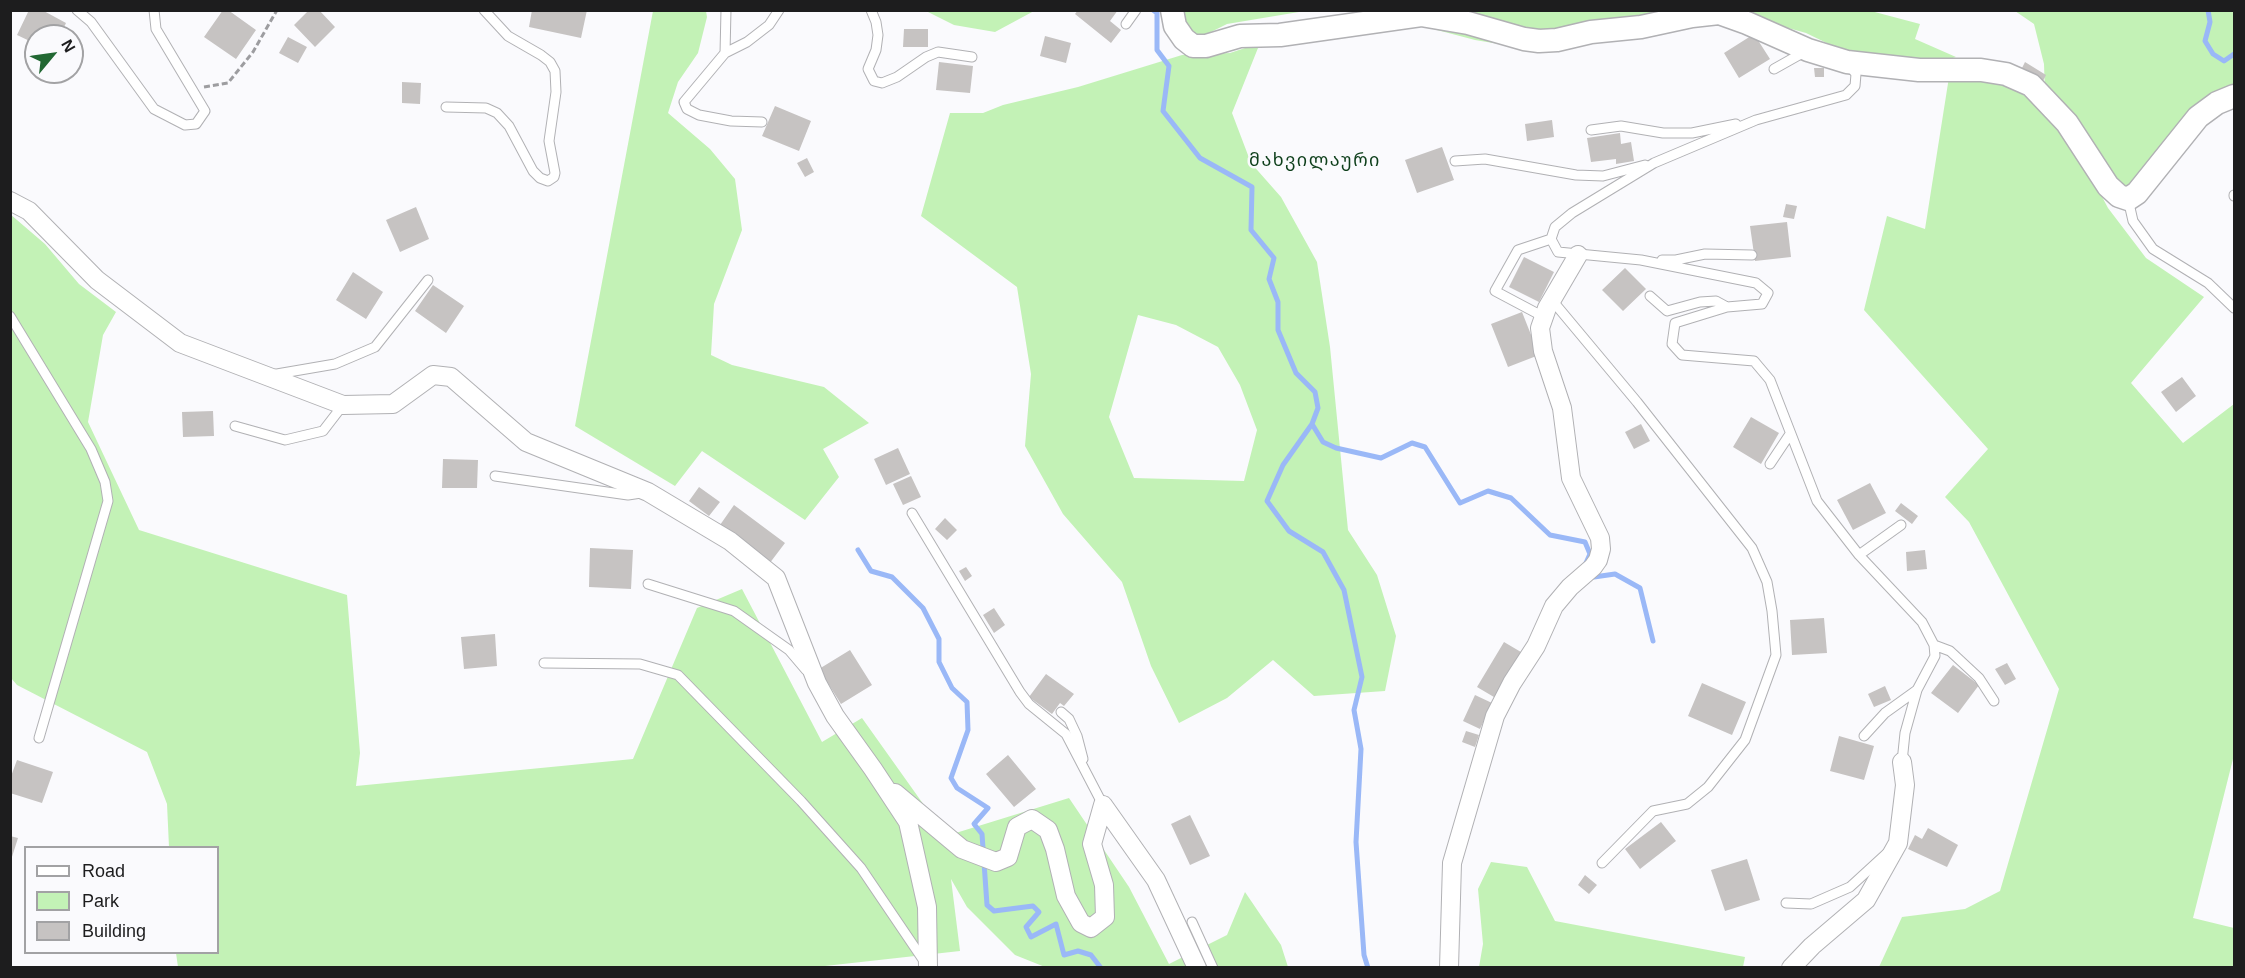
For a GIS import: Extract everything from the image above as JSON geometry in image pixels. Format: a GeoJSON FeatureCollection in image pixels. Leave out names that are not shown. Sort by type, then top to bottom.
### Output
{"type":"FeatureCollection","features":[{"type":"Feature","properties":{"kind":"street"},"geometry":{"type":"LineString","coordinates":[[1172,10],[1175,26],[1184,39],[1193,46],[1206,46],[1240,36],[1280,35],[1420,15],[1468,23],[1524,39],[1557,40],[1591,32],[1641,27],[1692,16],[1719,13],[1747,22],[1808,50],[1847,62],[1919,70],[1956,68],[1981,70],[2006,74],[2031,85],[2067,123],[2108,186],[2119,196],[2128,199],[2137,194],[2198,117],[2217,103],[2235,96]]}},
{"type":"Feature","properties":{"kind":"street"},"geometry":{"type":"LineString","coordinates":[[10,201],[28,211],[97,280],[180,343],[343,405],[393,404],[433,375],[451,377],[526,442],[648,492],[730,541],[776,578],[817,683],[835,716],[908,822],[927,907],[928,967]]}},
{"type":"Feature","properties":{"kind":"street"},"geometry":{"type":"LineString","coordinates":[[1449,968],[1452,863],[1495,716],[1512,683],[1536,646],[1554,606],[1570,587],[1593,567],[1601,549],[1600,538],[1571,478],[1562,408],[1543,351],[1540,328],[1551,299],[1578,255]]}},
{"type":"Feature","properties":{"kind":"street"},"geometry":{"type":"LineString","coordinates":[[1791,968],[1812,946],[1866,900],[1898,843],[1905,785],[1902,762]]}},
{"type":"Feature","properties":{"kind":"street"},"geometry":{"type":"LineString","coordinates":[[882,782],[962,849],[996,862],[1008,857],[1017,827],[1032,819],[1048,830],[1066,896],[1081,923],[1091,928],[1105,917],[1104,885],[1092,844],[1103,805]]}},
{"type":"Feature","properties":{"kind":"street"},"geometry":{"type":"LineString","coordinates":[[1103,805],[1156,880],[1197,968]]}},
{"type":"Feature","properties":{"kind":"lane"},"geometry":{"type":"LineString","coordinates":[[77,10],[91,22],[154,108],[185,125],[195,124],[205,111],[156,29],[154,10]]}},
{"type":"Feature","properties":{"kind":"lane"},"geometry":{"type":"LineString","coordinates":[[446,107],[486,108],[497,113],[509,126],[533,171],[540,178],[548,181],[554,177],[549,141],[556,92],[555,71],[550,62],[508,36],[484,10]]}},
{"type":"Feature","properties":{"kind":"lane"},"geometry":{"type":"LineString","coordinates":[[725,53],[726,10]]}},
{"type":"Feature","properties":{"kind":"lane"},"geometry":{"type":"LineString","coordinates":[[762,122],[731,122],[699,115],[687,109],[684,102],[725,53],[754,37],[769,25],[779,10]]}},
{"type":"Feature","properties":{"kind":"lane"},"geometry":{"type":"LineString","coordinates":[[871,10],[878,35],[876,50],[868,69],[874,81],[882,83],[897,77],[926,57],[938,52],[972,57]]}},
{"type":"Feature","properties":{"kind":"lane"},"geometry":{"type":"LineString","coordinates":[[1126,24],[1136,10]]}},
{"type":"Feature","properties":{"kind":"lane"},"geometry":{"type":"LineString","coordinates":[[1774,69],[1808,50]]}},
{"type":"Feature","properties":{"kind":"lane"},"geometry":{"type":"LineString","coordinates":[[1591,130],[1621,126],[1663,133],[1692,133],[1756,120],[1846,95],[1856,86],[1856,74],[1847,62]]}},
{"type":"Feature","properties":{"kind":"lane"},"geometry":{"type":"LineString","coordinates":[[1752,255],[1706,254],[1676,260],[1641,260],[1578,255],[1558,252],[1551,239],[1555,227],[1572,213],[1654,163],[1756,120]]}},
{"type":"Feature","properties":{"kind":"lane"},"geometry":{"type":"LineString","coordinates":[[1455,161],[1485,159],[1576,175],[1603,176],[1654,163]]}},
{"type":"Feature","properties":{"kind":"lane"},"geometry":{"type":"LineString","coordinates":[[2128,199],[2133,221],[2153,249],[2208,283],[2235,308]]}},
{"type":"Feature","properties":{"kind":"lane"},"geometry":{"type":"LineString","coordinates":[[1544,318],[1495,291],[1518,250],[1551,239]]}},
{"type":"Feature","properties":{"kind":"lane"},"geometry":{"type":"LineString","coordinates":[[1641,260],[1756,283],[1768,292],[1762,304],[1727,307],[1675,323],[1672,344],[1682,355],[1754,362],[1770,380],[1818,501],[1859,555],[1922,622],[1934,645],[1935,656],[1917,690],[1905,733],[1902,762]]}},
{"type":"Feature","properties":{"kind":"lane"},"geometry":{"type":"LineString","coordinates":[[266,376],[335,364],[375,347],[428,280]]}},
{"type":"Feature","properties":{"kind":"lane"},"geometry":{"type":"LineString","coordinates":[[1650,296],[1667,311],[1700,302],[1716,301],[1727,307]]}},
{"type":"Feature","properties":{"kind":"lane"},"geometry":{"type":"LineString","coordinates":[[1551,299],[1622,384],[1752,548],[1767,582],[1776,655],[1745,740],[1708,788],[1688,804],[1653,812],[1602,863]]}},
{"type":"Feature","properties":{"kind":"lane"},"geometry":{"type":"LineString","coordinates":[[10,316],[92,449],[105,482],[108,501],[39,738]]}},
{"type":"Feature","properties":{"kind":"lane"},"geometry":{"type":"LineString","coordinates":[[235,426],[285,440],[323,432],[343,405]]}},
{"type":"Feature","properties":{"kind":"lane"},"geometry":{"type":"LineString","coordinates":[[1770,464],[1790,434]]}},
{"type":"Feature","properties":{"kind":"lane"},"geometry":{"type":"LineString","coordinates":[[495,476],[628,495],[648,492]]}},
{"type":"Feature","properties":{"kind":"lane"},"geometry":{"type":"LineString","coordinates":[[912,513],[1020,692],[1029,704],[1066,734],[1103,805]]}},
{"type":"Feature","properties":{"kind":"lane"},"geometry":{"type":"LineString","coordinates":[[1859,555],[1901,525]]}},
{"type":"Feature","properties":{"kind":"lane"},"geometry":{"type":"LineString","coordinates":[[648,584],[734,611],[789,650],[817,683]]}},
{"type":"Feature","properties":{"kind":"lane"},"geometry":{"type":"LineString","coordinates":[[1934,645],[1950,651],[1979,678],[1994,701]]}},
{"type":"Feature","properties":{"kind":"lane"},"geometry":{"type":"LineString","coordinates":[[544,663],[640,664],[678,675],[801,801],[861,868],[928,967]]}},
{"type":"Feature","properties":{"kind":"lane"},"geometry":{"type":"LineString","coordinates":[[1864,736],[1885,713],[1917,690]]}},
{"type":"Feature","properties":{"kind":"lane"},"geometry":{"type":"LineString","coordinates":[[1061,712],[1068,719],[1077,736],[1086,776]]}},
{"type":"Feature","properties":{"kind":"lane"},"geometry":{"type":"LineString","coordinates":[[1786,903],[1811,904],[1850,887],[1898,843]]}},
{"type":"Feature","properties":{"kind":"lane"},"geometry":{"type":"LineString","coordinates":[[1192,922],[1213,968]]}},
{"type":"Feature","properties":{"kind":"path"},"geometry":{"type":"LineString","coordinates":[[191,89],[228,83],[253,52],[277,10]]}},
{"type":"Feature","properties":{"kind":"green space"},"geometry":{"type":"Polygon","coordinates":[[[653,11],[706,11],[707,17],[698,53],[678,82],[668,113],[710,149],[735,179],[742,230],[714,304],[711,355],[732,365],[824,387],[869,423],[823,449],[839,477],[805,520],[702,451],[675,486],[575,426],[653,11]]]}},
{"type":"Feature","properties":{"kind":"green space"},"geometry":{"type":"Polygon","coordinates":[[[926,11],[1034,11],[995,32],[954,25],[926,11]]]}},
{"type":"Feature","properties":{"kind":"green space"},"geometry":{"type":"Polygon","coordinates":[[[1176,11],[1305,11],[1227,24],[1203,36],[1186,30],[1176,11]]]}},
{"type":"Feature","properties":{"kind":"green space"},"geometry":{"type":"Polygon","coordinates":[[[1365,11],[1674,11],[1517,47],[1475,40],[1365,11]]]}},
{"type":"Feature","properties":{"kind":"green space"},"geometry":{"type":"Polygon","coordinates":[[[1728,11],[1871,11],[1920,24],[1915,39],[1956,57],[1923,67],[1872,65],[1806,33],[1728,11]]]}},
{"type":"Feature","properties":{"kind":"green space"},"geometry":{"type":"Polygon","coordinates":[[[2015,11],[2234,11],[2234,90],[2128,199],[2045,95],[2044,64],[2034,24],[2015,11]]]}},
{"type":"Feature","properties":{"kind":"green space"},"geometry":{"type":"Polygon","coordinates":[[[1260,43],[1232,113],[1251,163],[1281,197],[1317,262],[1330,347],[1348,530],[1377,575],[1396,636],[1385,691],[1314,696],[1273,660],[1227,698],[1179,723],[1151,666],[1122,582],[1063,514],[1025,446],[1031,374],[1017,287],[921,216],[950,113],[983,113],[1003,105],[1078,87],[1182,55],[1230,53],[1260,43]],[[1138,315],[1109,417],[1134,478],[1244,481],[1257,430],[1240,385],[1218,347],[1176,325],[1138,315]]]}},
{"type":"Feature","properties":{"kind":"green space"},"geometry":{"type":"Polygon","coordinates":[[[1949,77],[2007,85],[2030,99],[2081,157],[2108,208],[2146,258],[2204,297],[2131,383],[2183,443],[2234,404],[2234,755],[2193,918],[2234,928],[2234,967],[1879,967],[1902,917],[1965,909],[2000,891],[2059,689],[1969,522],[1945,497],[1988,449],[1864,310],[1887,216],[1925,229],[1949,77]]]}},
{"type":"Feature","properties":{"kind":"green space"},"geometry":{"type":"Polygon","coordinates":[[[10,214],[45,244],[79,284],[116,312],[103,335],[88,422],[139,530],[347,595],[360,753],[356,786],[633,759],[697,608],[742,589],[822,742],[862,718],[946,836],[1069,798],[1129,887],[1169,964],[1227,935],[1245,892],[1281,945],[1288,967],[1045,967],[1015,955],[967,907],[951,879],[960,951],[816,967],[178,967],[176,954],[219,954],[219,846],[169,846],[167,804],[147,752],[17,685],[11,678],[10,214]]]}},
{"type":"Feature","properties":{"kind":"green space"},"geometry":{"type":"Polygon","coordinates":[[[1491,862],[1527,867],[1555,921],[1745,957],[1743,967],[1479,967],[1483,944],[1478,889],[1491,862]]]}},
{"type":"Feature","properties":{"kind":"building"},"geometry":{"type":"Polygon","coordinates":[[[29,10],[42,10],[66,23],[24,24],[24,38],[17,35],[29,10]]]}},
{"type":"Feature","properties":{"kind":"building"},"geometry":{"type":"Polygon","coordinates":[[[223,10],[228,10],[256,30],[236,59],[204,37],[223,10]]]}},
{"type":"Feature","properties":{"kind":"building"},"geometry":{"type":"Polygon","coordinates":[[[309,10],[319,10],[335,27],[315,47],[294,25],[309,10]]]}},
{"type":"Feature","properties":{"kind":"building"},"geometry":{"type":"Polygon","coordinates":[[[532,10],[587,10],[581,38],[529,27],[532,10]]]}},
{"type":"Feature","properties":{"kind":"building"},"geometry":{"type":"Polygon","coordinates":[[[1078,10],[1118,10],[1110,21],[1121,30],[1111,43],[1075,14],[1078,10]]]}},
{"type":"Feature","properties":{"kind":"building"},"geometry":{"type":"Polygon","coordinates":[[[904,29],[928,29],[928,47],[903,47],[904,29]]]}},
{"type":"Feature","properties":{"kind":"building"},"geometry":{"type":"Polygon","coordinates":[[[1754,34],[1770,59],[1739,78],[1724,53],[1754,34]]]}},
{"type":"Feature","properties":{"kind":"building"},"geometry":{"type":"Polygon","coordinates":[[[1045,36],[1071,43],[1066,63],[1040,56],[1045,36]]]}},
{"type":"Feature","properties":{"kind":"building"},"geometry":{"type":"Polygon","coordinates":[[[288,37],[307,47],[298,63],[279,53],[288,37]]]}},
{"type":"Feature","properties":{"kind":"building"},"geometry":{"type":"Polygon","coordinates":[[[939,62],[973,66],[970,93],[936,90],[939,62]]]}},
{"type":"Feature","properties":{"kind":"building"},"geometry":{"type":"Polygon","coordinates":[[[2025,62],[2046,75],[2040,87],[2019,74],[2025,62]]]}},
{"type":"Feature","properties":{"kind":"building"},"geometry":{"type":"Polygon","coordinates":[[[1814,68],[1824,68],[1824,77],[1815,77],[1814,68]]]}},
{"type":"Feature","properties":{"kind":"building"},"geometry":{"type":"Polygon","coordinates":[[[402,82],[421,83],[420,104],[402,103],[402,82]]]}},
{"type":"Feature","properties":{"kind":"building"},"geometry":{"type":"Polygon","coordinates":[[[775,106],[811,121],[799,151],[762,136],[775,106]]]}},
{"type":"Feature","properties":{"kind":"building"},"geometry":{"type":"Polygon","coordinates":[[[1552,120],[1554,137],[1527,141],[1525,124],[1552,120]]]}},
{"type":"Feature","properties":{"kind":"building"},"geometry":{"type":"Polygon","coordinates":[[[1620,133],[1621,144],[1631,142],[1634,161],[1616,164],[1616,159],[1591,162],[1587,138],[1620,133]]]}},
{"type":"Feature","properties":{"kind":"building"},"geometry":{"type":"Polygon","coordinates":[[[1442,147],[1454,180],[1417,193],[1405,160],[1442,147]]]}},
{"type":"Feature","properties":{"kind":"building"},"geometry":{"type":"Polygon","coordinates":[[[807,158],[814,172],[805,177],[797,163],[807,158]]]}},
{"type":"Feature","properties":{"kind":"building"},"geometry":{"type":"Polygon","coordinates":[[[1786,204],[1797,206],[1794,219],[1783,217],[1786,204]]]}},
{"type":"Feature","properties":{"kind":"building"},"geometry":{"type":"Polygon","coordinates":[[[416,207],[429,239],[400,252],[386,220],[416,207]]]}},
{"type":"Feature","properties":{"kind":"building"},"geometry":{"type":"Polygon","coordinates":[[[1787,222],[1791,257],[1755,261],[1750,226],[1787,222]]]}},
{"type":"Feature","properties":{"kind":"building"},"geometry":{"type":"Polygon","coordinates":[[[1524,257],[1554,272],[1539,302],[1509,287],[1524,257]]]}},
{"type":"Feature","properties":{"kind":"building"},"geometry":{"type":"Polygon","coordinates":[[[1625,268],[1646,289],[1623,311],[1602,290],[1625,268]]]}},
{"type":"Feature","properties":{"kind":"building"},"geometry":{"type":"Polygon","coordinates":[[[353,272],[383,292],[366,319],[336,300],[353,272]]]}},
{"type":"Feature","properties":{"kind":"building"},"geometry":{"type":"Polygon","coordinates":[[[433,285],[464,306],[446,333],[415,311],[433,285]]]}},
{"type":"Feature","properties":{"kind":"building"},"geometry":{"type":"Polygon","coordinates":[[[1522,312],[1539,355],[1508,367],[1491,324],[1522,312]]]}},
{"type":"Feature","properties":{"kind":"building"},"geometry":{"type":"Polygon","coordinates":[[[2182,377],[2196,396],[2176,412],[2161,392],[2182,377]]]}},
{"type":"Feature","properties":{"kind":"building"},"geometry":{"type":"Polygon","coordinates":[[[213,411],[214,436],[183,437],[182,412],[213,411]]]}},
{"type":"Feature","properties":{"kind":"building"},"geometry":{"type":"Polygon","coordinates":[[[1751,417],[1779,433],[1761,464],[1733,447],[1751,417]]]}},
{"type":"Feature","properties":{"kind":"building"},"geometry":{"type":"Polygon","coordinates":[[[1641,424],[1650,441],[1634,449],[1625,432],[1641,424]]]}},
{"type":"Feature","properties":{"kind":"building"},"geometry":{"type":"Polygon","coordinates":[[[898,448],[910,474],[886,485],[874,459],[898,448]]]}},
{"type":"Feature","properties":{"kind":"building"},"geometry":{"type":"Polygon","coordinates":[[[443,459],[478,460],[477,488],[442,488],[443,459]]]}},
{"type":"Feature","properties":{"kind":"building"},"geometry":{"type":"Polygon","coordinates":[[[911,476],[921,497],[903,505],[893,484],[911,476]]]}},
{"type":"Feature","properties":{"kind":"building"},"geometry":{"type":"Polygon","coordinates":[[[1870,483],[1886,513],[1853,530],[1837,500],[1870,483]]]}},
{"type":"Feature","properties":{"kind":"building"},"geometry":{"type":"Polygon","coordinates":[[[699,487],[720,502],[709,516],[689,501],[699,487]]]}},
{"type":"Feature","properties":{"kind":"building"},"geometry":{"type":"Polygon","coordinates":[[[1901,503],[1918,516],[1912,524],[1895,511],[1901,503]]]}},
{"type":"Feature","properties":{"kind":"building"},"geometry":{"type":"Polygon","coordinates":[[[734,505],[785,543],[766,568],[720,525],[734,505]]]}},
{"type":"Feature","properties":{"kind":"building"},"geometry":{"type":"Polygon","coordinates":[[[945,518],[957,530],[947,540],[935,529],[945,518]]]}},
{"type":"Feature","properties":{"kind":"building"},"geometry":{"type":"Polygon","coordinates":[[[590,548],[633,550],[631,589],[589,587],[590,548]]]}},
{"type":"Feature","properties":{"kind":"building"},"geometry":{"type":"Polygon","coordinates":[[[1925,550],[1927,569],[1907,571],[1906,552],[1925,550]]]}},
{"type":"Feature","properties":{"kind":"building"},"geometry":{"type":"Polygon","coordinates":[[[966,567],[972,576],[965,581],[959,571],[966,567]]]}},
{"type":"Feature","properties":{"kind":"building"},"geometry":{"type":"Polygon","coordinates":[[[994,608],[1005,625],[994,633],[983,615],[994,608]]]}},
{"type":"Feature","properties":{"kind":"building"},"geometry":{"type":"Polygon","coordinates":[[[1824,618],[1827,653],[1792,655],[1790,620],[1824,618]]]}},
{"type":"Feature","properties":{"kind":"building"},"geometry":{"type":"Polygon","coordinates":[[[495,634],[497,666],[464,669],[461,637],[495,634]]]}},
{"type":"Feature","properties":{"kind":"building"},"geometry":{"type":"Polygon","coordinates":[[[1504,642],[1526,655],[1499,700],[1477,687],[1504,642]]]}},
{"type":"Feature","properties":{"kind":"building"},"geometry":{"type":"Polygon","coordinates":[[[850,650],[872,685],[841,704],[819,669],[850,650]]]}},
{"type":"Feature","properties":{"kind":"building"},"geometry":{"type":"Polygon","coordinates":[[[2007,663],[2016,679],[2005,685],[1995,669],[2007,663]]]}},
{"type":"Feature","properties":{"kind":"building"},"geometry":{"type":"Polygon","coordinates":[[[1953,665],[1979,685],[1958,713],[1931,693],[1953,665]]]}},
{"type":"Feature","properties":{"kind":"building"},"geometry":{"type":"Polygon","coordinates":[[[1046,674],[1074,694],[1064,706],[1060,703],[1052,714],[1029,697],[1046,674]]]}},
{"type":"Feature","properties":{"kind":"building"},"geometry":{"type":"Polygon","coordinates":[[[1702,683],[1746,702],[1732,735],[1688,716],[1702,683]]]}},
{"type":"Feature","properties":{"kind":"building"},"geometry":{"type":"Polygon","coordinates":[[[1885,686],[1891,700],[1874,707],[1868,694],[1885,686]]]}},
{"type":"Feature","properties":{"kind":"building"},"geometry":{"type":"Polygon","coordinates":[[[1475,695],[1492,703],[1480,729],[1463,721],[1475,695]]]}},
{"type":"Feature","properties":{"kind":"building"},"geometry":{"type":"Polygon","coordinates":[[[1466,731],[1479,735],[1475,747],[1462,742],[1466,731]]]}},
{"type":"Feature","properties":{"kind":"building"},"geometry":{"type":"Polygon","coordinates":[[[1839,736],[1874,746],[1864,780],[1830,771],[1839,736]]]}},
{"type":"Feature","properties":{"kind":"building"},"geometry":{"type":"Polygon","coordinates":[[[1008,755],[1036,789],[1014,807],[986,774],[1008,755]]]}},
{"type":"Feature","properties":{"kind":"building"},"geometry":{"type":"Polygon","coordinates":[[[17,760],[53,772],[42,803],[10,793],[10,779],[17,760]]]}},
{"type":"Feature","properties":{"kind":"building"},"geometry":{"type":"Polygon","coordinates":[[[1190,815],[1210,856],[1190,865],[1171,824],[1190,815]]]}},
{"type":"Feature","properties":{"kind":"building"},"geometry":{"type":"Polygon","coordinates":[[[1661,822],[1676,841],[1640,869],[1625,849],[1661,822]]]}},
{"type":"Feature","properties":{"kind":"building"},"geometry":{"type":"Polygon","coordinates":[[[1928,828],[1958,845],[1947,867],[1908,849],[1915,835],[1922,839],[1928,828]]]}},
{"type":"Feature","properties":{"kind":"building"},"geometry":{"type":"Polygon","coordinates":[[[10,836],[18,838],[11,860],[10,860],[10,836]]]}},
{"type":"Feature","properties":{"kind":"building"},"geometry":{"type":"Polygon","coordinates":[[[1747,859],[1760,900],[1725,911],[1711,870],[1747,859]]]}},
{"type":"Feature","properties":{"kind":"building"},"geometry":{"type":"Polygon","coordinates":[[[1585,875],[1597,885],[1589,894],[1578,885],[1585,875]]]}},
{"type":"Feature","properties":{"kind":"waterway"},"geometry":{"type":"LineString","coordinates":[[1153,10],[1157,13],[1157,50],[1169,66],[1163,111],[1200,158],[1252,187],[1251,230],[1274,258],[1269,279],[1278,302],[1278,330],[1296,373],[1315,392],[1318,408],[1312,424],[1283,465],[1267,501],[1289,531],[1323,552],[1344,590],[1362,677],[1354,710],[1361,749],[1356,842],[1364,955],[1368,968]]}},
{"type":"Feature","properties":{"kind":"waterway"},"geometry":{"type":"LineString","coordinates":[[2208,10],[2210,22],[2205,41],[2213,54],[2224,61],[2234,54]]}},
{"type":"Feature","properties":{"kind":"waterway"},"geometry":{"type":"LineString","coordinates":[[1312,424],[1323,442],[1336,448],[1381,458],[1412,443],[1425,447],[1460,503],[1488,491],[1511,498],[1550,535],[1585,542],[1590,554],[1586,563]]}},
{"type":"Feature","properties":{"kind":"waterway"},"geometry":{"type":"LineString","coordinates":[[858,550],[871,571],[892,577],[923,608],[939,639],[939,662],[952,688],[967,702],[968,730],[951,778],[957,788],[988,808],[974,824],[982,834],[987,905],[994,911],[1033,906],[1039,912],[1026,927],[1031,937],[1056,924],[1064,955],[1078,951],[1091,955],[1101,968]]}},
{"type":"Feature","properties":{"kind":"waterway"},"geometry":{"type":"LineString","coordinates":[[1591,574],[1594,577],[1615,574],[1640,588],[1653,641]]}},
{"type":"Feature","properties":{"kind":"district","name":"მახვილაური"},"geometry":{"type":"Point","coordinates":[1315,161]}}]}
